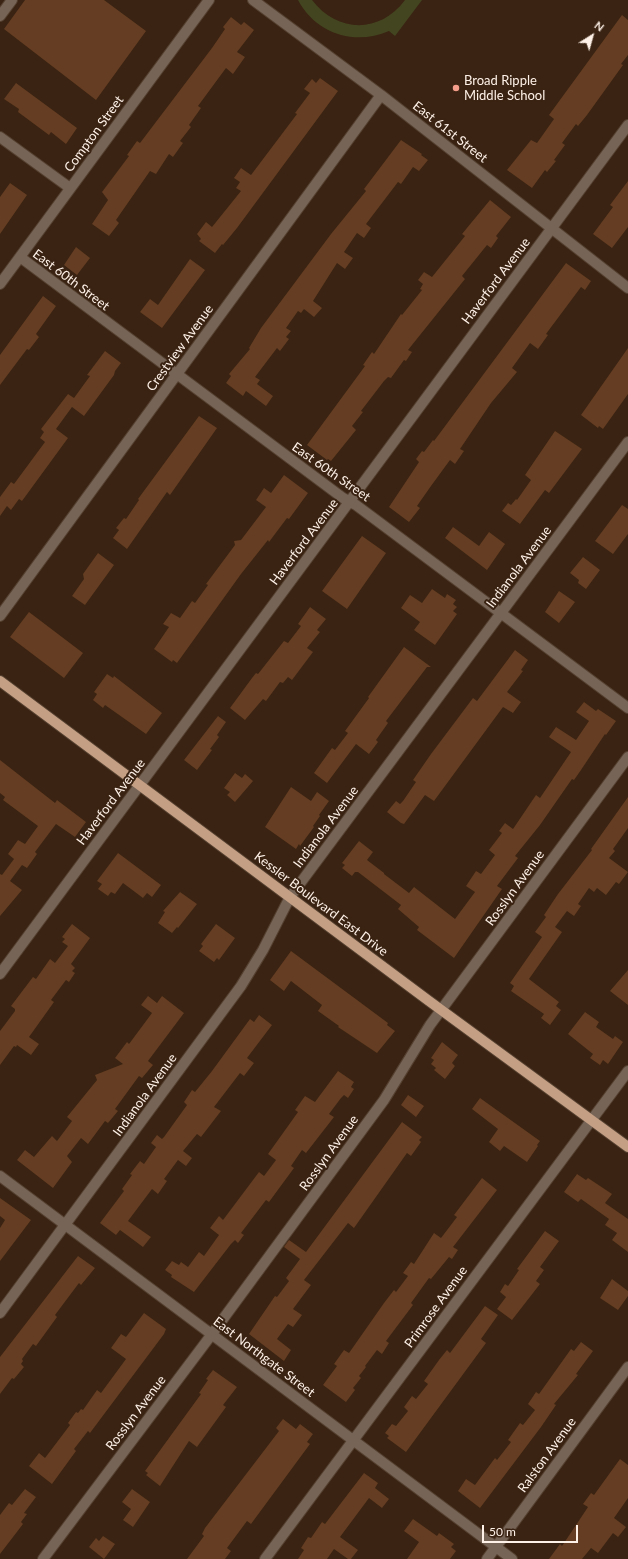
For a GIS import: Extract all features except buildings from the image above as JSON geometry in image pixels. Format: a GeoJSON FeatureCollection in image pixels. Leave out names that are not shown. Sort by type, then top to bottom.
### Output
{"type":"FeatureCollection","features":[{"type":"Feature","properties":{"kind":"main road","name":"Kessler Boulevard East Drive"},"geometry":{"type":"LineString","coordinates":[[0,680],[628,1147]]}},
{"type":"Feature","properties":{"kind":"street"},"geometry":{"type":"LineString","coordinates":[[0,16],[12,0]]}},
{"type":"Feature","properties":{"kind":"street","name":"Compton Street"},"geometry":{"type":"LineString","coordinates":[[0,284],[209,0]]}},
{"type":"Feature","properties":{"kind":"street","name":"East 61st Street"},"geometry":{"type":"LineString","coordinates":[[253,0],[382,95],[628,288]]}},
{"type":"Feature","properties":{"kind":"street","name":"Crestview Avenue"},"geometry":{"type":"LineString","coordinates":[[0,616],[382,95]]}},
{"type":"Feature","properties":{"kind":"street","name":"Haverford Avenue"},"geometry":{"type":"LineString","coordinates":[[0,974],[628,125]]}},
{"type":"Feature","properties":{"kind":"street"},"geometry":{"type":"LineString","coordinates":[[0,137],[70,188]]}},
{"type":"Feature","properties":{"kind":"street","name":"East 60th Street"},"geometry":{"type":"LineString","coordinates":[[20,257],[628,708]]}},
{"type":"Feature","properties":{"kind":"street","name":"Indianola Avenue"},"geometry":{"type":"LineString","coordinates":[[0,1313],[241,986],[263,950],[290,897],[628,442]]}},
{"type":"Feature","properties":{"kind":"street","name":"Rosslyn Avenue"},"geometry":{"type":"LineString","coordinates":[[43,1559],[212,1334],[384,1100],[425,1032],[628,757]]}},
{"type":"Feature","properties":{"kind":"street","name":"Primrose Avenue"},"geometry":{"type":"LineString","coordinates":[[265,1559],[628,1071]]}},
{"type":"Feature","properties":{"kind":"street","name":"East Northgate Street"},"geometry":{"type":"LineString","coordinates":[[0,1176],[212,1334],[352,1441],[512,1559]]}},
{"type":"Feature","properties":{"kind":"street","name":"Ralston Avenue"},"geometry":{"type":"LineString","coordinates":[[487,1559],[628,1367]]}},
{"type":"Feature","properties":{"kind":"green space"},"geometry":{"type":"Polygon","coordinates":[[[298,0],[312,0],[322,11],[334,19],[358,25],[371,24],[383,19],[395,11],[405,0],[422,0],[395,36],[389,31],[363,37],[350,37],[326,29],[306,12],[298,0]]]}},
{"type":"Feature","properties":{"kind":"place","name":"Broad Ripple Middle School"},"geometry":{"type":"Point","coordinates":[456,88]}}]}
